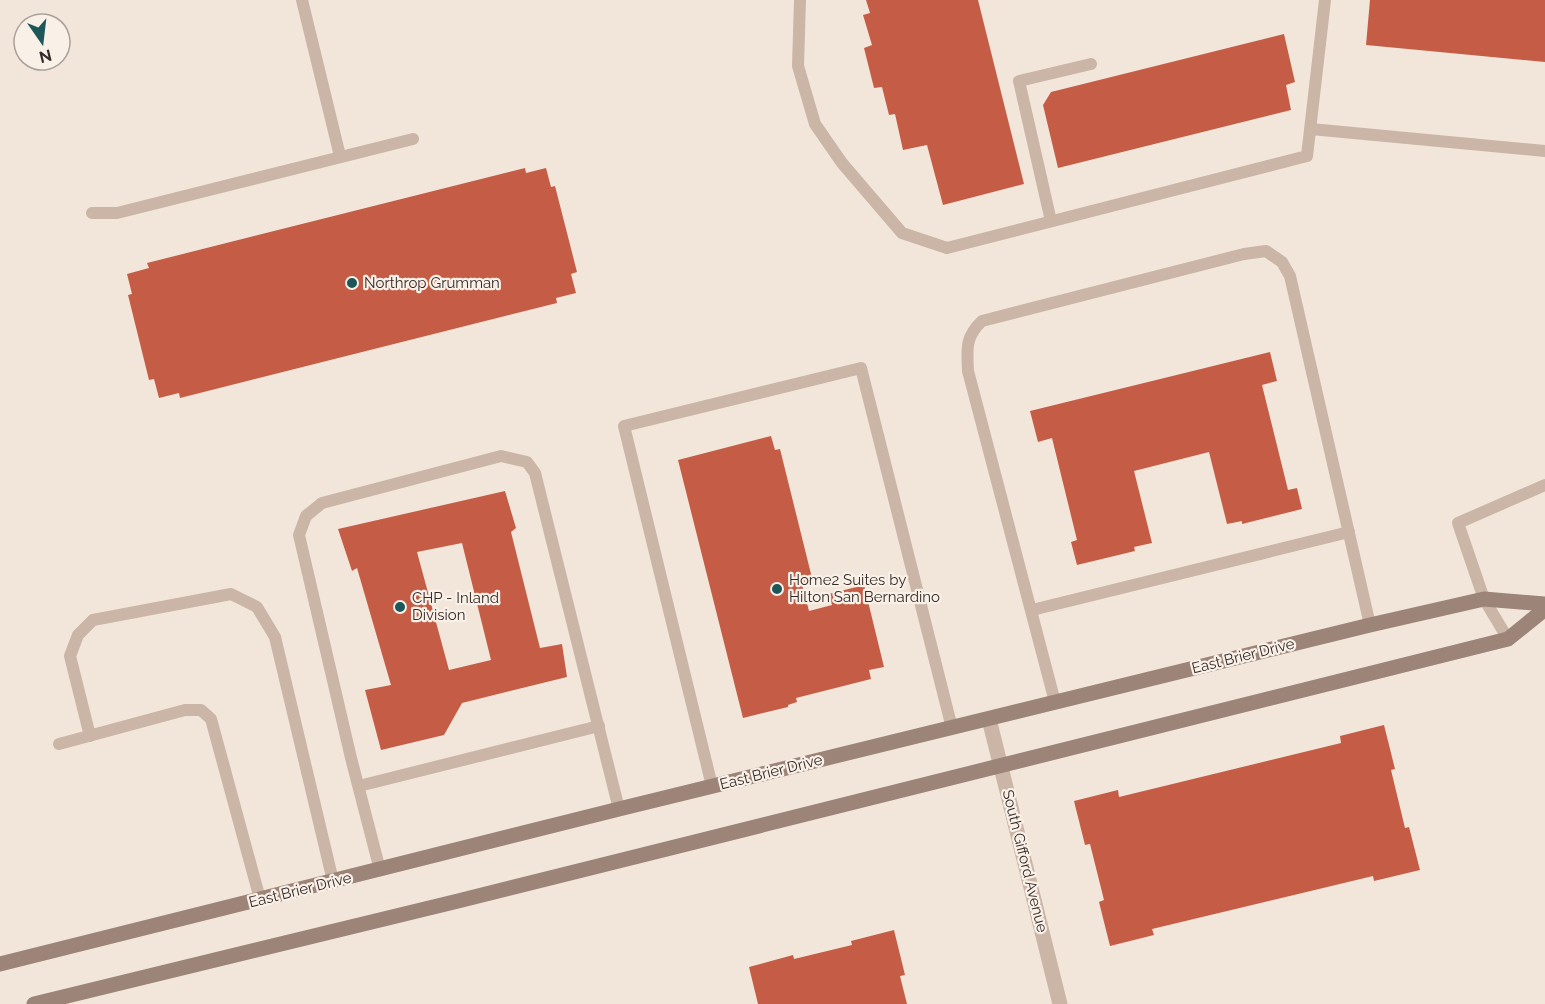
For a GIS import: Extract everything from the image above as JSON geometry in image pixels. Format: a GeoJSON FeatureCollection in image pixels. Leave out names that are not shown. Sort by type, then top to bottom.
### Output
{"type":"FeatureCollection","features":[{"type":"Feature","properties":{"kind":"street","name":"East Brier Drive"},"geometry":{"type":"LineString","coordinates":[[0,964],[1370,625],[1484,599],[1545,604]]}},
{"type":"Feature","properties":{"kind":"street"},"geometry":{"type":"LineString","coordinates":[[34,1004],[1508,639],[1545,609]]}},
{"type":"Feature","properties":{"kind":"street","name":"South Gifford Avenue"},"geometry":{"type":"LineString","coordinates":[[989,719],[1060,1004]]}},
{"type":"Feature","properties":{"kind":"lane"},"geometry":{"type":"LineString","coordinates":[[302,0],[340,156]]}},
{"type":"Feature","properties":{"kind":"lane"},"geometry":{"type":"LineString","coordinates":[[800,0],[798,66],[815,124],[842,163],[902,233],[947,248],[1307,156],[1325,0]]}},
{"type":"Feature","properties":{"kind":"lane"},"geometry":{"type":"LineString","coordinates":[[1051,221],[1019,81],[1091,64]]}},
{"type":"Feature","properties":{"kind":"lane"},"geometry":{"type":"LineString","coordinates":[[1311,129],[1545,151]]}},
{"type":"Feature","properties":{"kind":"lane"},"geometry":{"type":"LineString","coordinates":[[92,213],[117,213],[414,139]]}},
{"type":"Feature","properties":{"kind":"lane"},"geometry":{"type":"LineString","coordinates":[[1055,702],[968,371],[967,347],[972,330],[982,321],[1244,254],[1266,251],[1282,262],[1290,276],[1370,625]]}},
{"type":"Feature","properties":{"kind":"lane"},"geometry":{"type":"LineString","coordinates":[[712,786],[624,426],[850,370],[861,368],[952,728]]}},
{"type":"Feature","properties":{"kind":"lane"},"geometry":{"type":"LineString","coordinates":[[380,870],[299,536],[306,516],[322,503],[501,456],[527,462],[535,473],[619,809]]}},
{"type":"Feature","properties":{"kind":"lane"},"geometry":{"type":"LineString","coordinates":[[1508,639],[1484,599],[1458,523],[1545,485]]}},
{"type":"Feature","properties":{"kind":"lane"},"geometry":{"type":"LineString","coordinates":[[1032,610],[1349,532]]}},
{"type":"Feature","properties":{"kind":"lane"},"geometry":{"type":"LineString","coordinates":[[90,736],[70,656],[78,634],[93,620],[231,594],[257,607],[275,637],[333,881]]}},
{"type":"Feature","properties":{"kind":"lane"},"geometry":{"type":"LineString","coordinates":[[59,744],[185,710],[201,710],[211,719],[260,899]]}},
{"type":"Feature","properties":{"kind":"lane"},"geometry":{"type":"LineString","coordinates":[[358,786],[599,726]]}},
{"type":"Feature","properties":{"kind":"building"},"geometry":{"type":"Polygon","coordinates":[[[866,0],[978,0],[1024,184],[943,205],[927,145],[903,150],[895,114],[889,115],[882,87],[874,88],[864,48],[872,45],[863,15],[870,13],[866,0]]]}},
{"type":"Feature","properties":{"kind":"building"},"geometry":{"type":"Polygon","coordinates":[[[1370,0],[1545,0],[1545,62],[1366,45],[1370,0]]]}},
{"type":"Feature","properties":{"kind":"building"},"geometry":{"type":"Polygon","coordinates":[[[1284,34],[1295,82],[1286,85],[1291,110],[1058,168],[1043,105],[1051,92],[1284,34]]]}},
{"type":"Feature","properties":{"kind":"building","name":"Northrop Grumman"},"geometry":{"type":"Polygon","coordinates":[[[525,168],[526,173],[546,168],[551,187],[555,186],[577,272],[571,274],[576,293],[556,298],[557,303],[180,398],[179,393],[159,398],[154,379],[149,380],[128,295],[132,294],[127,274],[149,268],[147,263],[525,168]]]}},
{"type":"Feature","properties":{"kind":"building"},"geometry":{"type":"Polygon","coordinates":[[[1270,352],[1277,381],[1262,385],[1288,490],[1297,488],[1302,509],[1242,524],[1242,521],[1227,524],[1209,452],[1134,471],[1152,543],[1134,547],[1135,551],[1077,565],[1071,542],[1077,540],[1052,438],[1038,442],[1030,411],[1270,352]]]}},
{"type":"Feature","properties":{"kind":"building"},"geometry":{"type":"Polygon","coordinates":[[[771,436],[775,450],[780,449],[813,582],[802,584],[809,611],[832,605],[829,594],[864,585],[884,667],[869,670],[871,679],[796,698],[797,702],[788,707],[743,718],[678,460],[771,436]]]}},
{"type":"Feature","properties":{"kind":"building","name":"CHP - Inland Division"},"geometry":{"type":"Polygon","coordinates":[[[505,491],[516,528],[511,532],[540,648],[562,644],[567,677],[462,703],[444,735],[381,750],[365,690],[391,685],[357,568],[352,571],[338,529],[505,491]],[[462,543],[417,552],[449,670],[491,660],[462,543]]]}},
{"type":"Feature","properties":{"kind":"building"},"geometry":{"type":"Polygon","coordinates":[[[1384,725],[1395,769],[1391,770],[1405,828],[1409,827],[1420,870],[1374,881],[1373,876],[1152,929],[1154,935],[1110,946],[1099,902],[1104,900],[1090,844],[1085,845],[1074,801],[1118,790],[1119,797],[1341,743],[1340,736],[1384,725]]]}},
{"type":"Feature","properties":{"kind":"building"},"geometry":{"type":"Polygon","coordinates":[[[894,930],[905,975],[900,976],[907,1004],[758,1004],[749,967],[793,955],[794,959],[852,945],[851,941],[894,930]]]}},
{"type":"Feature","properties":{"kind":"place","name":"Northrop Grumman"},"geometry":{"type":"Point","coordinates":[352,283]}},
{"type":"Feature","properties":{"kind":"place","name":"Home2 Suites by Hilton San Bernardino"},"geometry":{"type":"Point","coordinates":[777,589]}},
{"type":"Feature","properties":{"kind":"place","name":"CHP - Inland Division"},"geometry":{"type":"Point","coordinates":[400,607]}}]}
